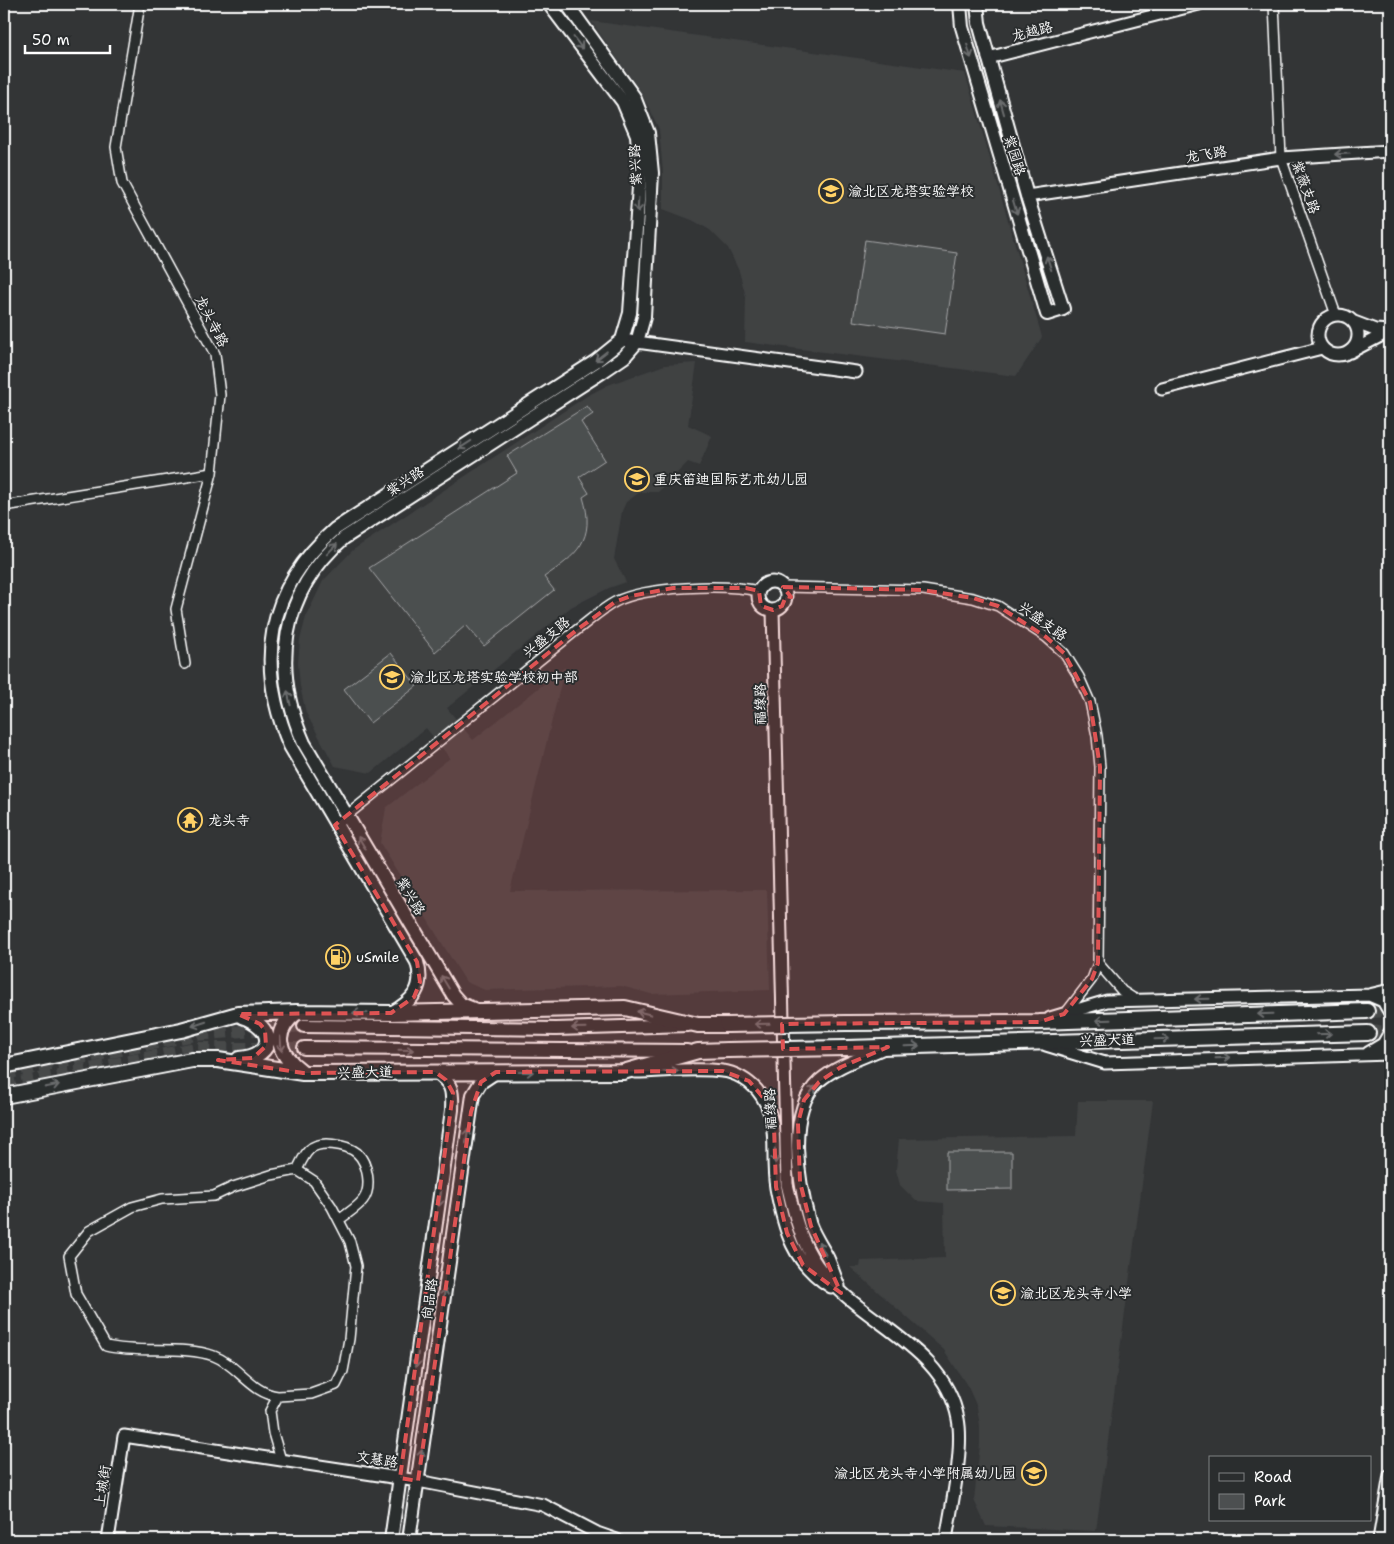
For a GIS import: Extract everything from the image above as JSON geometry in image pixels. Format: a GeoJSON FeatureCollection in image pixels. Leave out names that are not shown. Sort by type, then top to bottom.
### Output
{"type":"FeatureCollection","features":[{"type":"Feature","properties":{"kind":"main road","name":"紫兴路"},"geometry":{"type":"LineString","coordinates":[[391,1013],[406,1005],[418,990],[421,973],[418,962],[335,825],[290,746],[276,709],[271,685],[271,642],[284,597],[296,574],[321,542],[336,529],[596,360],[622,340],[631,304],[640,173],[637,135],[623,102],[549,4]]}},
{"type":"Feature","properties":{"kind":"main road","name":"紫兴路"},"geometry":{"type":"LineString","coordinates":[[481,1012],[461,1004],[453,996],[304,743],[295,723],[286,685],[285,644],[297,602],[308,580],[331,550],[344,538],[602,372],[624,357],[636,342],[644,317],[650,214],[652,173],[648,133],[634,97],[566,4]]}},
{"type":"Feature","properties":{"kind":"main road","name":"紫园路"},"geometry":{"type":"LineString","coordinates":[[960,4],[962,27],[1047,314],[1064,310],[1027,196],[978,23],[977,4]]}},
{"type":"Feature","properties":{"kind":"main road"},"geometry":{"type":"LineString","coordinates":[[4,1066],[181,1030],[211,1020],[238,1014],[296,1012],[481,1012],[625,1008],[698,1025]]}},
{"type":"Feature","properties":{"kind":"main road","name":"兴盛大道"},"geometry":{"type":"LineString","coordinates":[[698,1025],[1039,1022],[1367,1011]]}},
{"type":"Feature","properties":{"kind":"main road"},"geometry":{"type":"LineString","coordinates":[[296,1012],[287,1020],[281,1030],[280,1042],[285,1058],[303,1073]]}},
{"type":"Feature","properties":{"kind":"main road"},"geometry":{"type":"LineString","coordinates":[[218,1060],[253,1058],[261,1054],[266,1046],[265,1030],[260,1024],[238,1014]]}},
{"type":"Feature","properties":{"kind":"main road"},"geometry":{"type":"LineString","coordinates":[[304,1026],[556,1028],[698,1025]]}},
{"type":"Feature","properties":{"kind":"main road","name":"兴盛大道"},"geometry":{"type":"LineString","coordinates":[[4,1096],[168,1063],[192,1060],[218,1060],[303,1073],[623,1072],[698,1051],[1368,1033]]}},
{"type":"Feature","properties":{"kind":"main road"},"geometry":{"type":"LineString","coordinates":[[304,1048],[698,1051]]}},
{"type":"Feature","properties":{"kind":"main road","name":"尚品路"},"geometry":{"type":"LineString","coordinates":[[391,1540],[452,1110],[453,1093],[446,1080],[435,1072]]}},
{"type":"Feature","properties":{"kind":"main road","name":"尚品路"},"geometry":{"type":"LineString","coordinates":[[409,1540],[473,1095],[481,1082],[496,1072]]}},
{"type":"Feature","properties":{"kind":"street","name":"龙头寺路"},"geometry":{"type":"LineString","coordinates":[[140,4],[116,147],[122,183],[215,354],[220,395],[212,473],[176,609],[185,664]]}},
{"type":"Feature","properties":{"kind":"street","name":"龙越路"},"geometry":{"type":"LineString","coordinates":[[988,58],[1199,4]]}},
{"type":"Feature","properties":{"kind":"street","name":"紫薇支路"},"geometry":{"type":"LineString","coordinates":[[1274,4],[1280,158],[1336,314]]}},
{"type":"Feature","properties":{"kind":"street","name":"龙飞路"},"geometry":{"type":"LineString","coordinates":[[1027,196],[1280,158],[1390,151]]}},
{"type":"Feature","properties":{"kind":"street"},"geometry":{"type":"LineString","coordinates":[[1336,314],[1343,315],[1354,322],[1375,330],[1390,331],[1350,352],[1336,356],[1322,348],[1318,339],[1320,326],[1330,316],[1336,314]]}},
{"type":"Feature","properties":{"kind":"street"},"geometry":{"type":"LineString","coordinates":[[1350,352],[1358,342],[1359,335],[1354,322]]}},
{"type":"Feature","properties":{"kind":"street"},"geometry":{"type":"LineString","coordinates":[[622,340],[856,372]]}},
{"type":"Feature","properties":{"kind":"street"},"geometry":{"type":"LineString","coordinates":[[1162,389],[1322,348]]}},
{"type":"Feature","properties":{"kind":"street"},"geometry":{"type":"LineString","coordinates":[[4,506],[212,473]]}},
{"type":"Feature","properties":{"kind":"street"},"geometry":{"type":"LineString","coordinates":[[768,582],[777,582],[783,587],[786,594],[785,603],[773,610],[761,606],[758,598],[759,590],[768,582]]}},
{"type":"Feature","properties":{"kind":"street","name":"兴盛支路"},"geometry":{"type":"LineString","coordinates":[[783,587],[923,590],[973,598],[998,606],[1018,618],[1046,637],[1064,653],[1079,677],[1090,702],[1097,736],[1100,767],[1098,963]]}},
{"type":"Feature","properties":{"kind":"street","name":"兴盛支路"},"geometry":{"type":"LineString","coordinates":[[335,825],[578,629],[615,602],[631,596],[673,588],[746,588],[759,590]]}},
{"type":"Feature","properties":{"kind":"street","name":"福缘路"},"geometry":{"type":"LineString","coordinates":[[773,610],[787,1184],[798,1230],[817,1265],[841,1293],[920,1353],[934,1366],[949,1390],[959,1420],[960,1441],[946,1540]]}},
{"type":"Feature","properties":{"kind":"street"},"geometry":{"type":"LineString","coordinates":[[1098,963],[1108,978],[1122,992],[1136,1000]]}},
{"type":"Feature","properties":{"kind":"street"},"geometry":{"type":"LineString","coordinates":[[1064,1014],[1092,979],[1098,963]]}},
{"type":"Feature","properties":{"kind":"street"},"geometry":{"type":"LineString","coordinates":[[1039,1022],[1107,1001],[1369,995],[1390,990]]}},
{"type":"Feature","properties":{"kind":"street"},"geometry":{"type":"LineString","coordinates":[[1369,995],[1383,1001],[1390,1013]]}},
{"type":"Feature","properties":{"kind":"street"},"geometry":{"type":"LineString","coordinates":[[1368,1053],[1383,1044],[1390,1032]]}},
{"type":"Feature","properties":{"kind":"street"},"geometry":{"type":"LineString","coordinates":[[1038,1042],[1105,1063],[1368,1053],[1390,1054]]}},
{"type":"Feature","properties":{"kind":"street"},"geometry":{"type":"LineString","coordinates":[[841,1293],[829,1260],[811,1226],[800,1182],[798,1123],[804,1100],[819,1082],[840,1067],[888,1046]]}},
{"type":"Feature","properties":{"kind":"street"},"geometry":{"type":"LineString","coordinates":[[623,1072],[723,1071],[749,1081],[767,1102],[774,1126],[776,1187],[790,1239],[803,1265],[815,1277],[841,1293]]}},
{"type":"Feature","properties":{"kind":"street"},"geometry":{"type":"LineString","coordinates":[[297,1170],[309,1150],[321,1143],[339,1146],[356,1152],[365,1166],[368,1187],[364,1200],[339,1220]]}},
{"type":"Feature","properties":{"kind":"street"},"geometry":{"type":"LineString","coordinates":[[297,1170],[314,1181],[339,1220],[350,1242],[356,1266],[349,1339],[343,1371],[336,1386],[311,1394],[271,1396],[254,1386],[226,1361],[211,1355],[125,1350],[106,1346],[76,1294],[69,1256],[89,1231],[132,1207],[162,1200],[214,1196],[233,1187],[271,1175],[297,1170]]}},
{"type":"Feature","properties":{"kind":"street"},"geometry":{"type":"LineString","coordinates":[[278,1396],[270,1411],[272,1433],[281,1460]]}},
{"type":"Feature","properties":{"kind":"street","name":"文慧路"},"geometry":{"type":"LineString","coordinates":[[124,1436],[400,1478],[543,1505],[596,1533],[616,1540]]}},
{"type":"Feature","properties":{"kind":"street","name":"上城街"},"geometry":{"type":"LineString","coordinates":[[108,1540],[124,1436]]}},
{"type":"Feature","properties":{"kind":"street"},"geometry":{"type":"LineString","coordinates":[[1379,1539],[1390,1475]]}},
{"type":"Feature","properties":{"kind":"highlighted area"},"geometry":{"type":"Polygon","coordinates":[[[783,587],[923,590],[973,598],[998,606],[1046,637],[1064,653],[1090,702],[1100,767],[1098,963],[1092,979],[1064,1014],[1039,1022],[782,1024],[783,1049],[888,1047],[841,1067],[819,1082],[804,1100],[798,1123],[800,1182],[811,1226],[841,1293],[803,1265],[787,1233],[776,1187],[774,1126],[767,1102],[749,1081],[723,1071],[496,1072],[481,1082],[471,1112],[418,1481],[400,1478],[453,1093],[446,1080],[435,1072],[303,1073],[218,1060],[253,1058],[266,1046],[265,1030],[260,1024],[238,1014],[391,1013],[414,997],[420,982],[417,962],[335,825],[578,629],[615,602],[631,596],[673,588],[746,588],[759,591],[761,606],[773,610],[782,606],[786,596],[791,597],[783,587]]]}},
{"type":"Feature","properties":{"kind":"shaded area","name":"渝北区龙塔实验学校"},"geometry":{"type":"Polygon","coordinates":[[[591,21],[965,73],[1042,337],[1016,376],[745,342],[746,297],[739,271],[728,248],[710,230],[692,220],[663,209],[663,172],[659,129],[641,92],[591,21]]]}},
{"type":"Feature","properties":{"kind":"shaded area","name":"渝北区龙塔实验学校初中部"},"geometry":{"type":"Polygon","coordinates":[[[697,363],[688,425],[712,436],[699,466],[688,462],[658,492],[640,492],[626,502],[622,511],[614,559],[626,582],[609,588],[571,607],[447,708],[473,740],[565,667],[510,891],[767,890],[770,990],[651,994],[621,986],[485,990],[466,982],[380,843],[386,808],[450,758],[426,728],[371,773],[335,766],[306,713],[300,686],[298,663],[300,640],[306,617],[323,581],[353,550],[587,396],[608,385],[665,365],[697,363]]]}},
{"type":"Feature","properties":{"kind":"shaded area","name":"渝北区龙头寺小学"},"geometry":{"type":"Polygon","coordinates":[[[1078,1101],[1153,1101],[1096,1531],[986,1526],[974,1500],[980,1445],[980,1426],[977,1407],[968,1387],[944,1350],[850,1267],[860,1267],[861,1261],[945,1258],[944,1203],[916,1201],[900,1185],[896,1170],[899,1139],[1076,1136],[1078,1101]]]}},
{"type":"Feature","properties":{"kind":"green space"},"geometry":{"type":"Polygon","coordinates":[[[865,240],[957,253],[945,334],[853,321],[865,240]]]}},
{"type":"Feature","properties":{"kind":"green space"},"geometry":{"type":"Polygon","coordinates":[[[587,406],[593,414],[581,422],[605,460],[579,477],[589,493],[583,497],[587,525],[585,535],[581,545],[574,553],[544,577],[554,590],[484,646],[466,625],[435,652],[369,568],[517,473],[507,456],[587,406]]]}},
{"type":"Feature","properties":{"kind":"green space"},"geometry":{"type":"Polygon","coordinates":[[[391,653],[417,686],[370,723],[344,689],[391,653]]]}},
{"type":"Feature","properties":{"kind":"green space"},"geometry":{"type":"Polygon","coordinates":[[[947,1152],[1012,1152],[1012,1189],[947,1190],[947,1152]]]}},
{"type":"Feature","properties":{"kind":"tunnel"},"geometry":{"type":"LineString","coordinates":[[1367,1011],[1390,1010]]}},
{"type":"Feature","properties":{"kind":"tunnel"},"geometry":{"type":"LineString","coordinates":[[4,1074],[195,1035],[304,1026]]}},
{"type":"Feature","properties":{"kind":"tunnel"},"geometry":{"type":"LineString","coordinates":[[1368,1033],[1390,1032]]}},
{"type":"Feature","properties":{"kind":"tunnel"},"geometry":{"type":"LineString","coordinates":[[4,1086],[195,1048],[304,1048]]}},
{"type":"Feature","properties":{"kind":"place","name":"渝北区龙塔实验学校"},"geometry":{"type":"Point","coordinates":[831,191]}},
{"type":"Feature","properties":{"kind":"place","name":"重庆笛迪国际艺术幼儿园"},"geometry":{"type":"Point","coordinates":[637,479]}},
{"type":"Feature","properties":{"kind":"place","name":"渝北区龙塔实验学校初中部"},"geometry":{"type":"Point","coordinates":[392,677]}},
{"type":"Feature","properties":{"kind":"place","name":"龙头寺"},"geometry":{"type":"Point","coordinates":[190,820]}},
{"type":"Feature","properties":{"kind":"place","name":"uSmile"},"geometry":{"type":"Point","coordinates":[338,957]}},
{"type":"Feature","properties":{"kind":"place","name":"渝北区龙头寺小学"},"geometry":{"type":"Point","coordinates":[1003,1293]}},
{"type":"Feature","properties":{"kind":"place","name":"渝北区龙头寺小学附属幼儿园"},"geometry":{"type":"Point","coordinates":[1034,1473]}}]}
